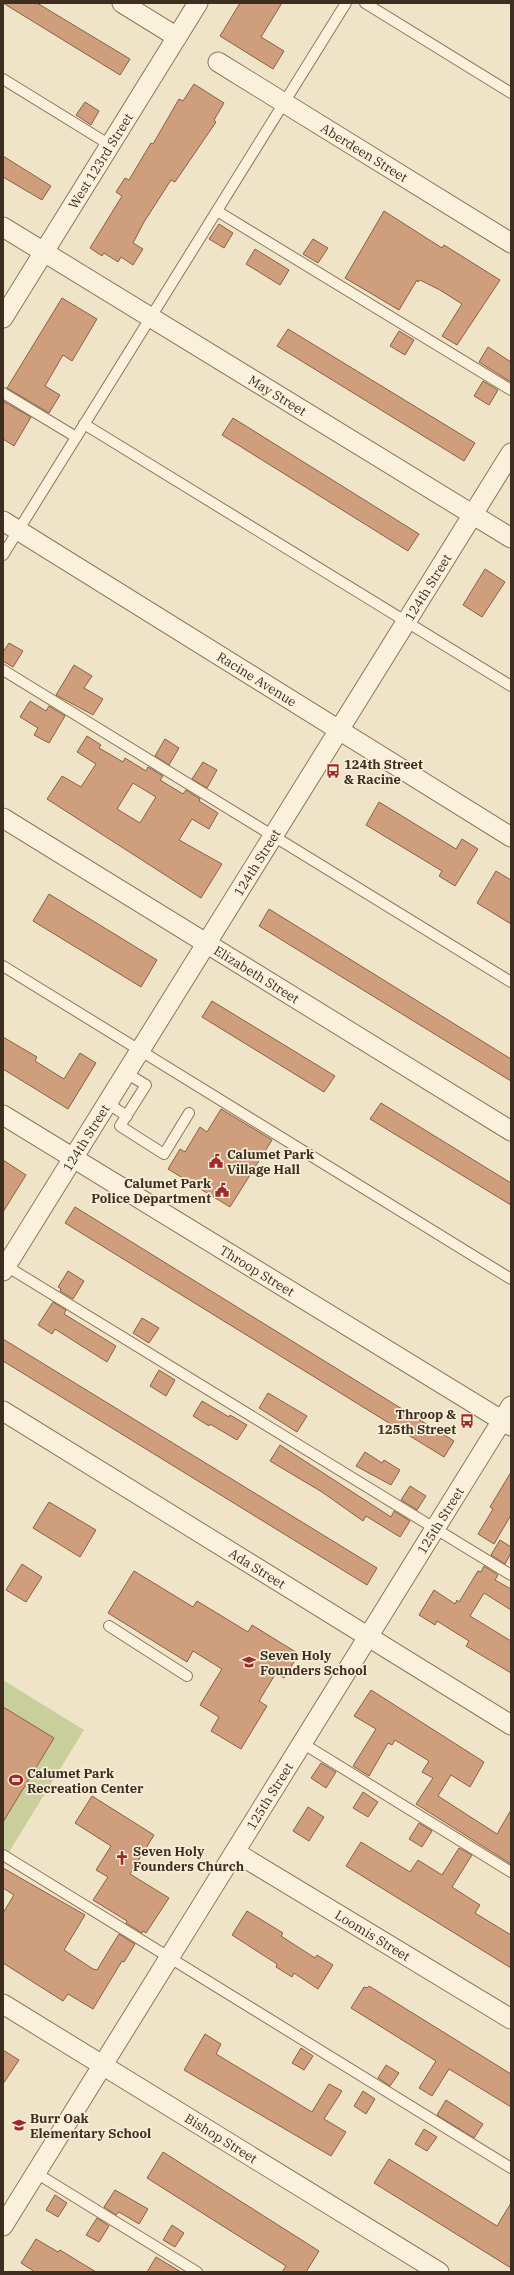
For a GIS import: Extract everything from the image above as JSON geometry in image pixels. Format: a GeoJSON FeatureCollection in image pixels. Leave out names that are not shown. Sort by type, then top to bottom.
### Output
{"type":"FeatureCollection","features":[{"type":"Feature","properties":{"kind":"street"},"geometry":{"type":"LineString","coordinates":[[122,3],[177,37]]}},
{"type":"Feature","properties":{"kind":"street","name":"West 123rd Street"},"geometry":{"type":"LineString","coordinates":[[3,318],[198,3]]}},
{"type":"Feature","properties":{"kind":"street","name":"Aberdeen Street"},"geometry":{"type":"LineString","coordinates":[[218,62],[511,242]]}},
{"type":"Feature","properties":{"kind":"street","name":"May Street"},"geometry":{"type":"LineString","coordinates":[[3,227],[511,538]]}},
{"type":"Feature","properties":{"kind":"street","name":"124th Street"},"geometry":{"type":"LineString","coordinates":[[4,1267],[511,453]]}},
{"type":"Feature","properties":{"kind":"street","name":"Racine Avenue"},"geometry":{"type":"LineString","coordinates":[[11,526],[511,836]]}},
{"type":"Feature","properties":{"kind":"street","name":"Elizabeth Street"},"geometry":{"type":"LineString","coordinates":[[3,818],[511,1131]]}},
{"type":"Feature","properties":{"kind":"street","name":"Throop Street"},"geometry":{"type":"LineString","coordinates":[[3,1114],[73,1158],[508,1418]]}},
{"type":"Feature","properties":{"kind":"street","name":"Ada Street"},"geometry":{"type":"LineString","coordinates":[[3,1411],[511,1725]]}},
{"type":"Feature","properties":{"kind":"street","name":"125th Street"},"geometry":{"type":"LineString","coordinates":[[3,2226],[435,1528],[508,1418]]}},
{"type":"Feature","properties":{"kind":"street","name":"Loomis Street"},"geometry":{"type":"LineString","coordinates":[[235,1852],[511,2019]]}},
{"type":"Feature","properties":{"kind":"street","name":"Bishop Street"},"geometry":{"type":"LineString","coordinates":[[3,2004],[439,2272]]}},
{"type":"Feature","properties":{"kind":"lane"},"geometry":{"type":"LineString","coordinates":[[3,555],[11,526],[76,437],[346,3]]}},
{"type":"Feature","properties":{"kind":"lane"},"geometry":{"type":"LineString","coordinates":[[365,3],[511,93]]}},
{"type":"Feature","properties":{"kind":"lane"},"geometry":{"type":"LineString","coordinates":[[3,79],[110,145]]}},
{"type":"Feature","properties":{"kind":"lane"},"geometry":{"type":"LineString","coordinates":[[217,211],[511,390]]}},
{"type":"Feature","properties":{"kind":"lane"},"geometry":{"type":"LineString","coordinates":[[3,393],[76,437]]}},
{"type":"Feature","properties":{"kind":"lane"},"geometry":{"type":"LineString","coordinates":[[84,424],[511,686]]}},
{"type":"Feature","properties":{"kind":"lane"},"geometry":{"type":"LineString","coordinates":[[3,670],[511,982]]}},
{"type":"Feature","properties":{"kind":"lane"},"geometry":{"type":"LineString","coordinates":[[3,966],[511,1279]]}},
{"type":"Feature","properties":{"kind":"lane"},"geometry":{"type":"LineString","coordinates":[[126,1073],[146,1085],[120,1126],[164,1154],[189,1112]]}},
{"type":"Feature","properties":{"kind":"lane"},"geometry":{"type":"LineString","coordinates":[[107,1103],[127,1116]]}},
{"type":"Feature","properties":{"kind":"lane"},"geometry":{"type":"LineString","coordinates":[[4,1267],[511,1575]]}},
{"type":"Feature","properties":{"kind":"lane"},"geometry":{"type":"LineString","coordinates":[[108,1626],[187,1676]]}},
{"type":"Feature","properties":{"kind":"lane"},"geometry":{"type":"LineString","coordinates":[[302,1743],[511,1872]]}},
{"type":"Feature","properties":{"kind":"lane"},"geometry":{"type":"LineString","coordinates":[[3,1855],[511,2168]]}},
{"type":"Feature","properties":{"kind":"lane"},"geometry":{"type":"LineString","coordinates":[[36,2173],[197,2272]]}},
{"type":"Feature","properties":{"kind":"green space"},"geometry":{"type":"Polygon","coordinates":[[[3,1680],[84,1730],[9,1852],[3,1849],[3,1680]]]}},
{"type":"Feature","properties":{"kind":"building"},"geometry":{"type":"Polygon","coordinates":[[[3,3],[37,3],[130,59],[120,75],[3,3]]]}},
{"type":"Feature","properties":{"kind":"building"},"geometry":{"type":"Polygon","coordinates":[[[240,3],[282,3],[261,37],[284,51],[273,69],[220,36],[240,3]]]}},
{"type":"Feature","properties":{"kind":"building"},"geometry":{"type":"Polygon","coordinates":[[[194,84],[224,103],[214,120],[216,122],[175,182],[171,180],[144,222],[133,243],[143,249],[133,265],[121,257],[118,262],[104,253],[102,256],[90,248],[122,196],[116,192],[125,178],[129,180],[151,143],[153,144],[179,99],[183,101],[194,84]]]}},
{"type":"Feature","properties":{"kind":"building"},"geometry":{"type":"Polygon","coordinates":[[[85,102],[99,111],[91,125],[76,115],[85,102]]]}},
{"type":"Feature","properties":{"kind":"building"},"geometry":{"type":"Polygon","coordinates":[[[3,156],[51,186],[42,200],[3,177],[3,156]]]}},
{"type":"Feature","properties":{"kind":"building"},"geometry":{"type":"Polygon","coordinates":[[[384,211],[442,248],[444,245],[500,280],[457,345],[442,336],[462,304],[440,290],[420,280],[418,282],[417,280],[399,310],[345,278],[384,211]]]}},
{"type":"Feature","properties":{"kind":"building"},"geometry":{"type":"Polygon","coordinates":[[[219,224],[233,233],[224,248],[209,239],[219,224]]]}},
{"type":"Feature","properties":{"kind":"building"},"geometry":{"type":"Polygon","coordinates":[[[313,239],[328,248],[318,263],[303,254],[313,239]]]}},
{"type":"Feature","properties":{"kind":"building"},"geometry":{"type":"Polygon","coordinates":[[[255,249],[289,270],[280,285],[246,264],[255,249]]]}},
{"type":"Feature","properties":{"kind":"building"},"geometry":{"type":"Polygon","coordinates":[[[62,298],[97,319],[72,361],[63,355],[45,386],[60,395],[49,413],[7,388],[62,298]]]}},
{"type":"Feature","properties":{"kind":"building"},"geometry":{"type":"Polygon","coordinates":[[[288,329],[475,443],[464,461],[277,346],[288,329]]]}},
{"type":"Feature","properties":{"kind":"building"},"geometry":{"type":"Polygon","coordinates":[[[399,331],[414,340],[405,355],[390,346],[399,331]]]}},
{"type":"Feature","properties":{"kind":"building"},"geometry":{"type":"Polygon","coordinates":[[[488,347],[511,362],[511,382],[479,362],[488,347]]]}},
{"type":"Feature","properties":{"kind":"building"},"geometry":{"type":"Polygon","coordinates":[[[483,381],[498,390],[489,405],[474,396],[483,381]]]}},
{"type":"Feature","properties":{"kind":"building"},"geometry":{"type":"Polygon","coordinates":[[[3,401],[31,417],[14,446],[3,439],[3,401]]]}},
{"type":"Feature","properties":{"kind":"building"},"geometry":{"type":"Polygon","coordinates":[[[233,418],[419,534],[408,551],[222,435],[233,418]]]}},
{"type":"Feature","properties":{"kind":"building"},"geometry":{"type":"Polygon","coordinates":[[[485,569],[505,582],[482,617],[463,605],[485,569]]]}},
{"type":"Feature","properties":{"kind":"building"},"geometry":{"type":"Polygon","coordinates":[[[9,643],[23,651],[13,667],[3,661],[3,652],[9,643]]]}},
{"type":"Feature","properties":{"kind":"building"},"geometry":{"type":"Polygon","coordinates":[[[74,665],[92,676],[84,688],[103,699],[93,715],[56,695],[74,665]]]}},
{"type":"Feature","properties":{"kind":"building"},"geometry":{"type":"Polygon","coordinates":[[[30,701],[46,711],[49,706],[65,716],[49,743],[34,735],[38,728],[20,717],[30,701]]]}},
{"type":"Feature","properties":{"kind":"building"},"geometry":{"type":"Polygon","coordinates":[[[87,736],[101,745],[99,748],[123,762],[125,758],[146,771],[148,767],[163,776],[160,780],[183,794],[186,790],[200,799],[199,801],[218,813],[209,829],[192,819],[179,840],[222,864],[201,898],[47,799],[62,776],[81,787],[96,764],[77,752],[87,736]],[[133,783],[117,809],[140,823],[156,797],[133,783]]]}},
{"type":"Feature","properties":{"kind":"building"},"geometry":{"type":"Polygon","coordinates":[[[165,739],[179,748],[169,765],[155,756],[165,739]]]}},
{"type":"Feature","properties":{"kind":"building"},"geometry":{"type":"Polygon","coordinates":[[[203,762],[217,770],[207,788],[192,779],[203,762]]]}},
{"type":"Feature","properties":{"kind":"building"},"geometry":{"type":"Polygon","coordinates":[[[379,802],[456,849],[462,839],[478,849],[455,886],[439,876],[442,871],[366,825],[379,802]]]}},
{"type":"Feature","properties":{"kind":"building"},"geometry":{"type":"Polygon","coordinates":[[[496,871],[511,880],[511,924],[477,903],[496,871]]]}},
{"type":"Feature","properties":{"kind":"building"},"geometry":{"type":"Polygon","coordinates":[[[49,894],[157,960],[141,987],[33,921],[49,894]]]}},
{"type":"Feature","properties":{"kind":"building"},"geometry":{"type":"Polygon","coordinates":[[[269,909],[511,1059],[511,1081],[259,926],[269,909]]]}},
{"type":"Feature","properties":{"kind":"building"},"geometry":{"type":"Polygon","coordinates":[[[212,1001],[335,1076],[324,1092],[202,1017],[212,1001]]]}},
{"type":"Feature","properties":{"kind":"building"},"geometry":{"type":"Polygon","coordinates":[[[3,1037],[37,1057],[35,1061],[64,1079],[80,1053],[96,1063],[68,1109],[3,1069],[3,1037]]]}},
{"type":"Feature","properties":{"kind":"building"},"geometry":{"type":"Polygon","coordinates":[[[381,1103],[511,1183],[511,1205],[370,1119],[381,1103]]]}},
{"type":"Feature","properties":{"kind":"building","name":"Calumet Park Village Hall"},"geometry":{"type":"Polygon","coordinates":[[[221,1109],[272,1140],[230,1207],[168,1169],[180,1149],[185,1152],[200,1127],[207,1132],[221,1109]]]}},
{"type":"Feature","properties":{"kind":"building"},"geometry":{"type":"Polygon","coordinates":[[[3,1160],[26,1175],[3,1212],[3,1160]]]}},
{"type":"Feature","properties":{"kind":"building"},"geometry":{"type":"Polygon","coordinates":[[[75,1207],[454,1441],[444,1457],[65,1223],[75,1207]]]}},
{"type":"Feature","properties":{"kind":"building"},"geometry":{"type":"Polygon","coordinates":[[[68,1271],[84,1281],[73,1299],[60,1291],[61,1289],[58,1287],[68,1271]]]}},
{"type":"Feature","properties":{"kind":"building"},"geometry":{"type":"Polygon","coordinates":[[[53,1302],[66,1310],[64,1314],[116,1346],[107,1362],[55,1329],[52,1334],[38,1325],[53,1302]]]}},
{"type":"Feature","properties":{"kind":"building"},"geometry":{"type":"Polygon","coordinates":[[[142,1318],[159,1328],[149,1343],[133,1333],[142,1318]]]}},
{"type":"Feature","properties":{"kind":"building"},"geometry":{"type":"Polygon","coordinates":[[[3,1339],[377,1568],[367,1585],[3,1361],[3,1339]]]}},
{"type":"Feature","properties":{"kind":"building"},"geometry":{"type":"Polygon","coordinates":[[[159,1370],[175,1380],[166,1396],[150,1386],[159,1370]]]}},
{"type":"Feature","properties":{"kind":"building"},"geometry":{"type":"Polygon","coordinates":[[[268,1393],[307,1416],[297,1432],[259,1408],[268,1393]]]}},
{"type":"Feature","properties":{"kind":"building"},"geometry":{"type":"Polygon","coordinates":[[[202,1401],[229,1417],[230,1415],[247,1425],[237,1440],[193,1416],[202,1401]]]}},
{"type":"Feature","properties":{"kind":"building"},"geometry":{"type":"Polygon","coordinates":[[[280,1445],[391,1517],[394,1511],[410,1521],[400,1537],[366,1516],[363,1521],[322,1492],[270,1461],[280,1445]]]}},
{"type":"Feature","properties":{"kind":"building"},"geometry":{"type":"Polygon","coordinates":[[[365,1452],[382,1463],[384,1460],[400,1470],[391,1485],[356,1466],[365,1452]]]}},
{"type":"Feature","properties":{"kind":"building"},"geometry":{"type":"Polygon","coordinates":[[[511,1472],[511,1515],[494,1544],[478,1534],[493,1509],[490,1507],[511,1472]]]}},
{"type":"Feature","properties":{"kind":"building"},"geometry":{"type":"Polygon","coordinates":[[[410,1486],[426,1496],[417,1510],[401,1500],[410,1486]]]}},
{"type":"Feature","properties":{"kind":"building"},"geometry":{"type":"Polygon","coordinates":[[[49,1502],[96,1530],[80,1557],[33,1528],[49,1502]]]}},
{"type":"Feature","properties":{"kind":"building"},"geometry":{"type":"Polygon","coordinates":[[[500,1540],[511,1547],[511,1553],[505,1564],[491,1555],[500,1540]]]}},
{"type":"Feature","properties":{"kind":"building"},"geometry":{"type":"Polygon","coordinates":[[[22,1564],[42,1577],[26,1602],[6,1590],[22,1564]]]}},
{"type":"Feature","properties":{"kind":"building"},"geometry":{"type":"Polygon","coordinates":[[[484,1566],[498,1575],[495,1580],[511,1589],[511,1610],[484,1593],[470,1616],[511,1641],[511,1673],[466,1646],[469,1641],[437,1621],[435,1625],[419,1615],[434,1590],[455,1604],[457,1600],[459,1602],[478,1571],[481,1572],[484,1566]]]}},
{"type":"Feature","properties":{"kind":"building"},"geometry":{"type":"Polygon","coordinates":[[[134,1571],[193,1607],[197,1601],[248,1632],[252,1625],[299,1654],[284,1678],[276,1673],[259,1701],[267,1706],[241,1749],[211,1731],[219,1717],[200,1705],[222,1669],[193,1651],[187,1662],[108,1613],[134,1571]]]}},
{"type":"Feature","properties":{"kind":"building"},"geometry":{"type":"Polygon","coordinates":[[[371,1690],[484,1762],[470,1787],[451,1775],[438,1796],[497,1834],[511,1810],[511,1864],[416,1804],[433,1778],[422,1772],[429,1761],[395,1740],[392,1745],[388,1743],[369,1776],[353,1766],[376,1729],[354,1716],[371,1690]]]}},
{"type":"Feature","properties":{"kind":"building","name":"Calumet Park Recreation Center"},"geometry":{"type":"Polygon","coordinates":[[[3,1707],[54,1738],[3,1822],[3,1707]]]}},
{"type":"Feature","properties":{"kind":"building"},"geometry":{"type":"Polygon","coordinates":[[[321,1763],[336,1772],[326,1788],[311,1778],[321,1763]]]}},
{"type":"Feature","properties":{"kind":"building"},"geometry":{"type":"Polygon","coordinates":[[[363,1792],[378,1802],[368,1817],[353,1808],[363,1792]]]}},
{"type":"Feature","properties":{"kind":"building","name":"Seven Holy Founders Church"},"geometry":{"type":"Polygon","coordinates":[[[92,1796],[154,1835],[130,1874],[169,1898],[146,1933],[143,1931],[142,1933],[126,1923],[127,1921],[93,1900],[108,1877],[96,1870],[111,1846],[75,1823],[92,1796]]]}},
{"type":"Feature","properties":{"kind":"building"},"geometry":{"type":"Polygon","coordinates":[[[308,1807],[324,1817],[309,1841],[293,1831],[308,1807]]]}},
{"type":"Feature","properties":{"kind":"building"},"geometry":{"type":"Polygon","coordinates":[[[419,1823],[432,1831],[422,1847],[409,1839],[419,1823]]]}},
{"type":"Feature","properties":{"kind":"building"},"geometry":{"type":"Polygon","coordinates":[[[361,1842],[410,1872],[418,1860],[442,1875],[459,1848],[472,1855],[452,1887],[480,1905],[475,1913],[511,1935],[511,1968],[346,1866],[361,1842]]]}},
{"type":"Feature","properties":{"kind":"building"},"geometry":{"type":"Polygon","coordinates":[[[3,1868],[85,1915],[64,1950],[93,1969],[97,1970],[119,1934],[135,1944],[124,1962],[122,1961],[93,2009],[68,1994],[63,2001],[3,1963],[3,1913],[14,1895],[3,1888],[3,1868]]]}},
{"type":"Feature","properties":{"kind":"building"},"geometry":{"type":"Polygon","coordinates":[[[247,1911],[283,1933],[281,1936],[315,1958],[317,1955],[333,1965],[318,1989],[294,1973],[292,1977],[276,1967],[277,1964],[232,1935],[247,1911]]]}},
{"type":"Feature","properties":{"kind":"building"},"geometry":{"type":"Polygon","coordinates":[[[369,1986],[511,2074],[511,2107],[449,2069],[432,2096],[419,2088],[436,2061],[351,2008],[364,1987],[367,1988],[369,1986]]]}},
{"type":"Feature","properties":{"kind":"building"},"geometry":{"type":"Polygon","coordinates":[[[205,2034],[221,2044],[216,2054],[312,2112],[329,2084],[342,2091],[324,2119],[346,2132],[331,2156],[184,2070],[205,2034]]]}},
{"type":"Feature","properties":{"kind":"building"},"geometry":{"type":"Polygon","coordinates":[[[301,2048],[313,2056],[304,2070],[292,2063],[301,2048]]]}},
{"type":"Feature","properties":{"kind":"building"},"geometry":{"type":"Polygon","coordinates":[[[3,2050],[19,2060],[3,2084],[3,2050]]]}},
{"type":"Feature","properties":{"kind":"building"},"geometry":{"type":"Polygon","coordinates":[[[386,2065],[399,2073],[390,2086],[378,2078],[386,2065]]]}},
{"type":"Feature","properties":{"kind":"building"},"geometry":{"type":"Polygon","coordinates":[[[363,2091],[375,2099],[366,2114],[354,2106],[363,2091]]]}},
{"type":"Feature","properties":{"kind":"building"},"geometry":{"type":"Polygon","coordinates":[[[446,2100],[483,2124],[474,2138],[437,2115],[446,2100]]]}},
{"type":"Feature","properties":{"kind":"building"},"geometry":{"type":"Polygon","coordinates":[[[424,2129],[437,2137],[427,2151],[415,2144],[424,2129]]]}},
{"type":"Feature","properties":{"kind":"building"},"geometry":{"type":"Polygon","coordinates":[[[163,2152],[319,2251],[306,2272],[282,2272],[286,2266],[147,2178],[163,2152]]]}},
{"type":"Feature","properties":{"kind":"building"},"geometry":{"type":"Polygon","coordinates":[[[389,2159],[497,2226],[511,2203],[511,2268],[374,2183],[389,2159]]]}},
{"type":"Feature","properties":{"kind":"building"},"geometry":{"type":"Polygon","coordinates":[[[115,2190],[148,2209],[139,2224],[119,2212],[116,2215],[104,2207],[115,2190]]]}},
{"type":"Feature","properties":{"kind":"building"},"geometry":{"type":"Polygon","coordinates":[[[55,2195],[67,2203],[58,2217],[46,2210],[55,2195]]]}},
{"type":"Feature","properties":{"kind":"building"},"geometry":{"type":"Polygon","coordinates":[[[97,2218],[109,2226],[99,2242],[86,2235],[97,2218]]]}},
{"type":"Feature","properties":{"kind":"building"},"geometry":{"type":"Polygon","coordinates":[[[172,2225],[184,2233],[175,2247],[163,2240],[172,2225]]]}},
{"type":"Feature","properties":{"kind":"building"},"geometry":{"type":"Polygon","coordinates":[[[36,2239],[58,2252],[60,2250],[96,2272],[35,2272],[21,2263],[36,2239]]]}},
{"type":"Feature","properties":{"kind":"building"},"geometry":{"type":"Polygon","coordinates":[[[156,2257],[181,2272],[147,2272],[156,2257]]]}},
{"type":"Feature","properties":{"kind":"place","name":"124th Street & Racine"},"geometry":{"type":"Point","coordinates":[333,771]}},
{"type":"Feature","properties":{"kind":"place","name":"Calumet Park Village Hall"},"geometry":{"type":"Point","coordinates":[216,1161]}},
{"type":"Feature","properties":{"kind":"place","name":"Calumet Park Police Department"},"geometry":{"type":"Point","coordinates":[222,1190]}},
{"type":"Feature","properties":{"kind":"place","name":"Throop & 125th Street"},"geometry":{"type":"Point","coordinates":[467,1421]}},
{"type":"Feature","properties":{"kind":"place","name":"Seven Holy Founders School"},"geometry":{"type":"Point","coordinates":[249,1662]}},
{"type":"Feature","properties":{"kind":"place","name":"Calumet Park Recreation Center"},"geometry":{"type":"Point","coordinates":[16,1780]}},
{"type":"Feature","properties":{"kind":"place","name":"Seven Holy Founders Church"},"geometry":{"type":"Point","coordinates":[122,1858]}},
{"type":"Feature","properties":{"kind":"place","name":"Burr Oak Elementary School"},"geometry":{"type":"Point","coordinates":[19,2125]}}]}
